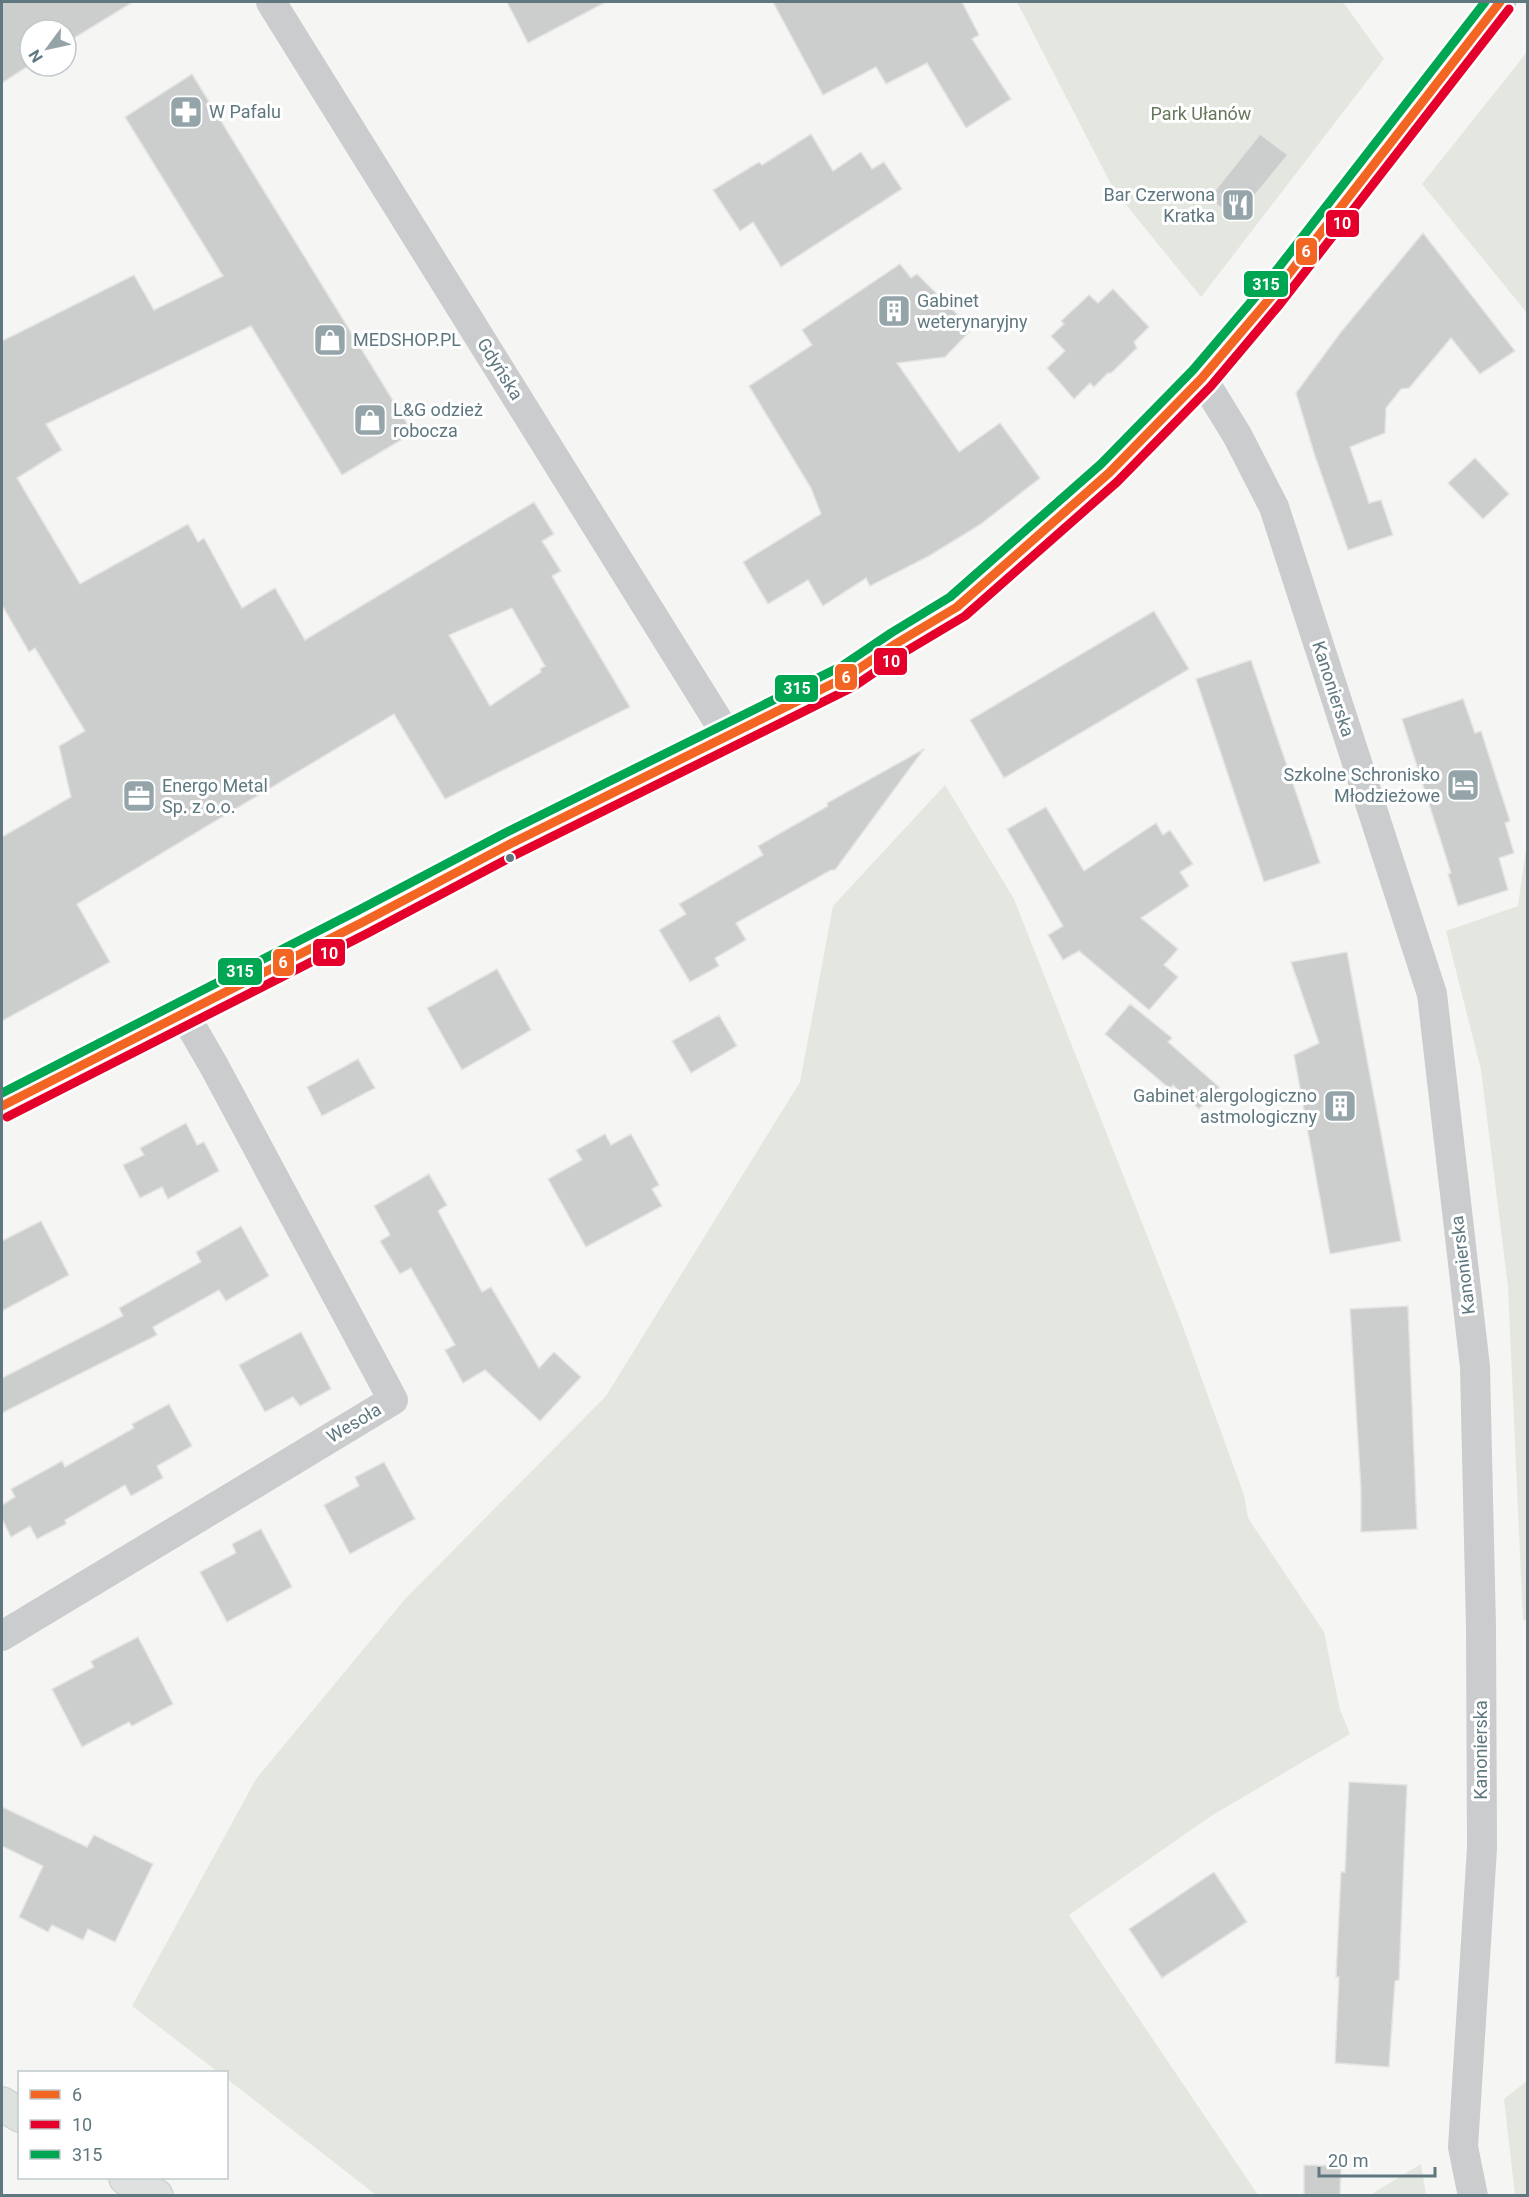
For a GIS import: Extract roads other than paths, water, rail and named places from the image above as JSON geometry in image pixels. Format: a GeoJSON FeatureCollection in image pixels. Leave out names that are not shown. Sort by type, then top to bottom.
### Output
{"type":"FeatureCollection","features":[{"type":"Feature","properties":{"kind":"main road"},"geometry":{"type":"LineString","coordinates":[[2,2104],[18,2114]]}},
{"type":"Feature","properties":{"kind":"main road"},"geometry":{"type":"LineString","coordinates":[[128,2179],[156,2196]]}},
{"type":"Feature","properties":{"kind":"street","name":"Gdyńska"},"geometry":{"type":"LineString","coordinates":[[271,2],[728,737]]}},
{"type":"Feature","properties":{"kind":"street"},"geometry":{"type":"LineString","coordinates":[[2,1106],[184,1014],[520,838],[848,676],[957,608],[1109,473],[1202,378],[1271,297],[1500,2]]}},
{"type":"Feature","properties":{"kind":"street","name":"Kanonierska"},"geometry":{"type":"LineString","coordinates":[[1202,378],[1237,435],[1274,507],[1432,994],[1475,1367],[1481,1627],[1482,1848],[1463,2147],[1473,2196]]}},
{"type":"Feature","properties":{"kind":"street","name":"Wesoła"},"geometry":{"type":"LineString","coordinates":[[2,1636],[393,1400],[184,1014]]}},
{"type":"Feature","properties":{"kind":"place","name":"W Pafalu"},"geometry":{"type":"Point","coordinates":[186,112]}},
{"type":"Feature","properties":{"kind":"place","name":"Bar Czerwona Kratka"},"geometry":{"type":"Point","coordinates":[1238,205]}},
{"type":"Feature","properties":{"kind":"place","name":"Gabinet weterynaryjny"},"geometry":{"type":"Point","coordinates":[894,311]}},
{"type":"Feature","properties":{"kind":"place","name":"MEDSHOP.PL"},"geometry":{"type":"Point","coordinates":[330,340]}},
{"type":"Feature","properties":{"kind":"place","name":"L&G odzież robocza"},"geometry":{"type":"Point","coordinates":[370,420]}},
{"type":"Feature","properties":{"kind":"place","name":"Szkolne Schronisko Młodzieżowe"},"geometry":{"type":"Point","coordinates":[1463,785]}},
{"type":"Feature","properties":{"kind":"place","name":"Energo Metal Sp. z o.o."},"geometry":{"type":"Point","coordinates":[139,796]}},
{"type":"Feature","properties":{"kind":"place","name":"Gabinet alergologiczno astmologiczny"},"geometry":{"type":"Point","coordinates":[1340,1106]}},
{"type":"Feature","properties":{"kind":"park label","name":"Park Ułanów"},"geometry":{"type":"Point","coordinates":[1201,114]}}]}
